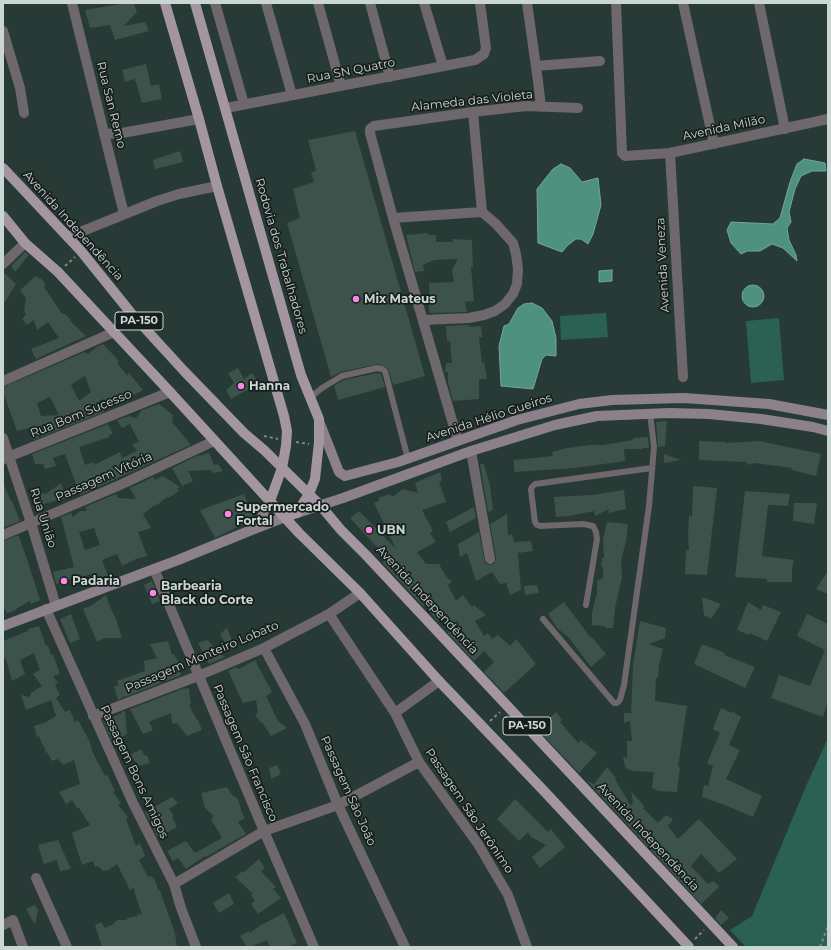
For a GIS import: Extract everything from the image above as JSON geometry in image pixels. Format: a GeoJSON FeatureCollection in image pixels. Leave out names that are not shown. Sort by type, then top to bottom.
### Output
{"type":"FeatureCollection","features":[{"type":"Feature","properties":{"kind":"main road"},"geometry":{"type":"LineString","coordinates":[[165,3],[284,416],[287,436],[282,468],[266,510],[254,529]]}},
{"type":"Feature","properties":{"kind":"main road","name":"Rodovia dos Trabalhadores"},"geometry":{"type":"LineString","coordinates":[[196,3],[301,375],[318,419],[317,463],[314,480],[309,494],[297,513]]}},
{"type":"Feature","properties":{"kind":"main road","name":"Avenida Independência"},"geometry":{"type":"LineString","coordinates":[[3,168],[68,237],[131,313],[184,371],[244,434],[320,505],[341,530],[733,947]]}},
{"type":"Feature","properties":{"kind":"main road","name":"PA-150"},"geometry":{"type":"LineString","coordinates":[[3,216],[25,243],[58,272],[299,533],[360,593],[439,681],[688,946]]}},
{"type":"Feature","properties":{"kind":"main road","name":"Avenida Hélio Gueiros"},"geometry":{"type":"LineString","coordinates":[[318,419],[336,466],[341,475],[345,476],[408,458],[517,420],[550,410],[579,404],[612,400],[677,398],[769,404],[828,415]]}},
{"type":"Feature","properties":{"kind":"main road"},"geometry":{"type":"LineString","coordinates":[[3,626],[297,513],[343,498],[471,451],[562,424],[597,416],[650,413],[709,414],[761,419],[828,431]]}},
{"type":"Feature","properties":{"kind":"street","name":"Rua San Remo"},"geometry":{"type":"LineString","coordinates":[[72,3],[124,214]]}},
{"type":"Feature","properties":{"kind":"street"},"geometry":{"type":"LineString","coordinates":[[215,3],[244,104]]}},
{"type":"Feature","properties":{"kind":"street"},"geometry":{"type":"LineString","coordinates":[[266,3],[292,96]]}},
{"type":"Feature","properties":{"kind":"street"},"geometry":{"type":"LineString","coordinates":[[318,3],[341,86]]}},
{"type":"Feature","properties":{"kind":"street"},"geometry":{"type":"LineString","coordinates":[[370,3],[390,77]]}},
{"type":"Feature","properties":{"kind":"street"},"geometry":{"type":"LineString","coordinates":[[424,3],[443,66]]}},
{"type":"Feature","properties":{"kind":"street","name":"Rua SN Quatro"},"geometry":{"type":"LineString","coordinates":[[226,108],[475,60],[484,54],[486,48],[480,3]]}},
{"type":"Feature","properties":{"kind":"street"},"geometry":{"type":"LineString","coordinates":[[527,3],[540,107]]}},
{"type":"Feature","properties":{"kind":"street","name":"Avenida Milão"},"geometry":{"type":"LineString","coordinates":[[616,3],[622,145],[624,155],[670,153],[828,119]]}},
{"type":"Feature","properties":{"kind":"street"},"geometry":{"type":"LineString","coordinates":[[683,3],[714,144]]}},
{"type":"Feature","properties":{"kind":"street"},"geometry":{"type":"LineString","coordinates":[[759,3],[785,129]]}},
{"type":"Feature","properties":{"kind":"street"},"geometry":{"type":"LineString","coordinates":[[3,31],[20,88],[24,114]]}},
{"type":"Feature","properties":{"kind":"street"},"geometry":{"type":"LineString","coordinates":[[536,66],[600,61]]}},
{"type":"Feature","properties":{"kind":"street","name":"Alameda das Violeta"},"geometry":{"type":"LineString","coordinates":[[394,218],[370,133],[370,129],[374,126],[526,106],[578,108]]}},
{"type":"Feature","properties":{"kind":"street"},"geometry":{"type":"LineString","coordinates":[[473,112],[482,212]]}},
{"type":"Feature","properties":{"kind":"street"},"geometry":{"type":"LineString","coordinates":[[104,134],[122,133],[199,119]]}},
{"type":"Feature","properties":{"kind":"street","name":"Avenida Veneza"},"geometry":{"type":"LineString","coordinates":[[670,153],[683,377]]}},
{"type":"Feature","properties":{"kind":"street"},"geometry":{"type":"LineString","coordinates":[[68,237],[124,214],[179,194],[217,186]]}},
{"type":"Feature","properties":{"kind":"street"},"geometry":{"type":"LineString","coordinates":[[423,320],[469,318],[484,315],[495,311],[513,294],[517,284],[518,269],[513,243],[501,228],[482,212],[394,218],[423,320],[458,440]]}},
{"type":"Feature","properties":{"kind":"street"},"geometry":{"type":"LineString","coordinates":[[3,264],[25,243]]}},
{"type":"Feature","properties":{"kind":"street"},"geometry":{"type":"LineString","coordinates":[[3,381],[114,332]]}},
{"type":"Feature","properties":{"kind":"street","name":"Rua Bom Sucesso"},"geometry":{"type":"LineString","coordinates":[[6,458],[170,392]]}},
{"type":"Feature","properties":{"kind":"street","name":"Rua União"},"geometry":{"type":"LineString","coordinates":[[3,438],[6,458],[31,523],[56,606]]}},
{"type":"Feature","properties":{"kind":"street","name":"Passagem Vitória"},"geometry":{"type":"LineString","coordinates":[[3,535],[142,475],[214,441]]}},
{"type":"Feature","properties":{"kind":"street"},"geometry":{"type":"LineString","coordinates":[[471,451],[490,559]]}},
{"type":"Feature","properties":{"kind":"street","name":"Passagem São Francisco"},"geometry":{"type":"LineString","coordinates":[[154,569],[314,947]]}},
{"type":"Feature","properties":{"kind":"street","name":"Passagem Monteiro Lobato"},"geometry":{"type":"LineString","coordinates":[[93,716],[198,676],[264,648],[329,614],[360,593]]}},
{"type":"Feature","properties":{"kind":"street","name":"Passagem Bons Amigos"},"geometry":{"type":"LineString","coordinates":[[46,609],[133,803],[174,884],[181,908],[196,947]]}},
{"type":"Feature","properties":{"kind":"street","name":"Passagem São Jerônimo"},"geometry":{"type":"LineString","coordinates":[[329,614],[395,713],[420,762],[478,844],[508,895],[526,947]]}},
{"type":"Feature","properties":{"kind":"street","name":"Passagem São João"},"geometry":{"type":"LineString","coordinates":[[264,648],[305,724],[338,805],[405,947]]}},
{"type":"Feature","properties":{"kind":"street"},"geometry":{"type":"LineString","coordinates":[[395,713],[439,681]]}},
{"type":"Feature","properties":{"kind":"street"},"geometry":{"type":"LineString","coordinates":[[174,884],[264,831],[338,805],[420,762]]}},
{"type":"Feature","properties":{"kind":"street"},"geometry":{"type":"LineString","coordinates":[[36,878],[67,947]]}},
{"type":"Feature","properties":{"kind":"street"},"geometry":{"type":"LineString","coordinates":[[3,925],[13,920],[23,947]]}},
{"type":"Feature","properties":{"kind":"lane"},"geometry":{"type":"LineString","coordinates":[[310,397],[342,376],[377,368],[382,369],[384,371],[408,458]]}},
{"type":"Feature","properties":{"kind":"lane"},"geometry":{"type":"LineString","coordinates":[[543,620],[614,703],[617,703],[620,700],[624,685],[648,514],[654,447],[650,413]]}},
{"type":"Feature","properties":{"kind":"lane"},"geometry":{"type":"LineString","coordinates":[[586,605],[597,539],[596,532],[593,526],[583,524],[537,525],[535,522],[531,490],[532,487],[535,484],[652,468]]}},
{"type":"Feature","properties":{"kind":"path"},"geometry":{"type":"LineString","coordinates":[[63,268],[74,258]]}},
{"type":"Feature","properties":{"kind":"path"},"geometry":{"type":"LineString","coordinates":[[483,727],[507,705]]}},
{"type":"Feature","properties":{"kind":"path"},"geometry":{"type":"LineString","coordinates":[[688,946],[711,923]]}},
{"type":"Feature","properties":{"kind":"path"},"geometry":{"type":"LineString","coordinates":[[820,947],[828,926]]}},
{"type":"Feature","properties":{"kind":"shaded area"},"geometry":{"type":"Polygon","coordinates":[[[804,159],[825,163],[826,171],[812,171],[801,176],[795,189],[789,212],[791,222],[787,228],[789,240],[796,255],[797,261],[783,248],[772,244],[760,251],[747,251],[741,254],[731,243],[727,230],[731,222],[773,224],[780,218],[790,182],[797,164],[804,159]]]}},
{"type":"Feature","properties":{"kind":"shaded area"},"geometry":{"type":"Polygon","coordinates":[[[561,164],[570,168],[582,182],[598,178],[601,205],[593,234],[588,244],[581,239],[576,239],[562,252],[538,243],[537,189],[553,169],[561,164]]]}},
{"type":"Feature","properties":{"kind":"shaded area"},"geometry":{"type":"Polygon","coordinates":[[[612,270],[612,281],[599,282],[599,271],[612,270]]]}},
{"type":"Feature","properties":{"kind":"shaded area"},"geometry":{"type":"Polygon","coordinates":[[[753,285],[757,286],[763,292],[763,300],[757,306],[753,307],[749,306],[743,300],[742,296],[743,292],[749,286],[753,285]]]}},
{"type":"Feature","properties":{"kind":"shaded area"},"geometry":{"type":"Polygon","coordinates":[[[532,303],[542,308],[552,321],[556,338],[556,356],[546,355],[542,359],[533,389],[501,386],[499,346],[504,326],[509,324],[518,308],[524,304],[532,303]]]}},
{"type":"Feature","properties":{"kind":"shaded area"},"geometry":{"type":"Polygon","coordinates":[[[606,313],[608,337],[561,340],[560,316],[606,313]]]}},
{"type":"Feature","properties":{"kind":"shaded area"},"geometry":{"type":"Polygon","coordinates":[[[779,318],[784,380],[751,383],[746,321],[779,318]]]}},
{"type":"Feature","properties":{"kind":"shaded area"},"geometry":{"type":"Polygon","coordinates":[[[828,738],[828,947],[746,947],[730,930],[752,916],[806,786],[828,738]]]}},
{"type":"Feature","properties":{"kind":"building"},"geometry":{"type":"Polygon","coordinates":[[[134,3],[137,12],[124,26],[145,22],[149,31],[115,40],[110,25],[90,28],[85,10],[134,3]]]}},
{"type":"Feature","properties":{"kind":"building"},"geometry":{"type":"Polygon","coordinates":[[[146,64],[151,86],[159,84],[162,99],[142,103],[135,79],[125,82],[122,70],[146,64]]]}},
{"type":"Feature","properties":{"kind":"building","name":"Mix Mateus"},"geometry":{"type":"Polygon","coordinates":[[[355,131],[425,376],[393,385],[388,368],[378,364],[341,372],[331,377],[287,223],[300,218],[293,189],[314,182],[311,173],[316,170],[308,140],[355,131]]]}},
{"type":"Feature","properties":{"kind":"building"},"geometry":{"type":"Polygon","coordinates":[[[180,151],[183,162],[155,169],[153,160],[180,151]]]}},
{"type":"Feature","properties":{"kind":"building"},"geometry":{"type":"Polygon","coordinates":[[[428,233],[428,235],[436,235],[436,242],[453,242],[452,239],[472,240],[473,267],[471,267],[474,301],[465,302],[467,312],[430,313],[428,304],[430,305],[429,283],[454,282],[452,270],[458,259],[434,260],[423,265],[424,271],[415,272],[406,235],[428,233]]]}},
{"type":"Feature","properties":{"kind":"building"},"geometry":{"type":"Polygon","coordinates":[[[25,252],[29,255],[15,272],[11,266],[25,252]]]}},
{"type":"Feature","properties":{"kind":"building"},"geometry":{"type":"Polygon","coordinates":[[[3,272],[16,284],[3,305],[3,272]]]}},
{"type":"Feature","properties":{"kind":"building"},"geometry":{"type":"Polygon","coordinates":[[[36,276],[40,279],[41,278],[46,285],[44,287],[62,314],[64,313],[86,336],[36,359],[31,349],[59,338],[48,322],[37,330],[34,320],[27,325],[22,319],[26,315],[24,310],[26,298],[20,290],[36,276]]]}},
{"type":"Feature","properties":{"kind":"building"},"geometry":{"type":"Polygon","coordinates":[[[469,325],[469,327],[481,326],[482,337],[479,337],[482,363],[484,362],[487,379],[479,379],[479,399],[453,401],[448,383],[448,372],[445,372],[446,363],[452,363],[450,341],[447,341],[446,326],[469,325]]]}},
{"type":"Feature","properties":{"kind":"building"},"geometry":{"type":"Polygon","coordinates":[[[103,344],[119,361],[117,363],[127,375],[129,373],[143,390],[110,408],[104,399],[99,401],[104,412],[33,440],[29,428],[17,431],[3,392],[3,387],[85,352],[88,354],[103,344]],[[85,376],[71,385],[79,401],[91,392],[85,376]],[[50,397],[37,403],[41,416],[59,415],[50,397]]]}},
{"type":"Feature","properties":{"kind":"building","name":"Hanna"},"geometry":{"type":"Polygon","coordinates":[[[238,368],[244,379],[252,373],[259,383],[231,399],[226,390],[234,383],[228,373],[238,368]]]}},
{"type":"Feature","properties":{"kind":"building"},"geometry":{"type":"Polygon","coordinates":[[[377,373],[381,374],[385,387],[338,400],[334,386],[344,380],[377,373]]]}},
{"type":"Feature","properties":{"kind":"building"},"geometry":{"type":"Polygon","coordinates":[[[159,404],[173,415],[172,422],[191,445],[80,495],[65,454],[53,458],[56,466],[45,469],[43,464],[35,464],[32,454],[108,424],[113,434],[109,435],[109,437],[79,447],[85,465],[93,462],[94,465],[120,452],[122,458],[137,451],[132,444],[139,442],[130,424],[122,428],[117,420],[129,416],[136,418],[142,410],[159,404]]]}},
{"type":"Feature","properties":{"kind":"building"},"geometry":{"type":"Polygon","coordinates":[[[667,421],[665,446],[658,447],[656,422],[667,421]]]}},
{"type":"Feature","properties":{"kind":"building"},"geometry":{"type":"Polygon","coordinates":[[[648,437],[649,448],[624,449],[625,461],[575,468],[514,472],[514,460],[553,456],[552,452],[567,448],[603,445],[633,440],[633,438],[648,437]]]}},
{"type":"Feature","properties":{"kind":"building"},"geometry":{"type":"Polygon","coordinates":[[[699,441],[726,443],[759,441],[821,454],[816,476],[792,470],[792,468],[755,463],[748,465],[747,462],[699,460],[699,441]]]}},
{"type":"Feature","properties":{"kind":"building"},"geometry":{"type":"Polygon","coordinates":[[[209,453],[214,465],[218,464],[223,471],[213,473],[211,470],[188,471],[193,481],[182,486],[172,468],[199,455],[209,453]]]}},
{"type":"Feature","properties":{"kind":"building"},"geometry":{"type":"Polygon","coordinates":[[[664,454],[681,460],[664,463],[664,454]]]}},
{"type":"Feature","properties":{"kind":"building"},"geometry":{"type":"Polygon","coordinates":[[[480,464],[484,464],[490,486],[493,510],[488,512],[480,464]]]}},
{"type":"Feature","properties":{"kind":"building"},"geometry":{"type":"Polygon","coordinates":[[[440,472],[442,481],[439,482],[446,502],[422,510],[433,531],[430,533],[436,542],[417,552],[426,564],[439,564],[445,575],[452,582],[448,585],[456,601],[463,595],[472,607],[474,605],[486,615],[475,621],[484,636],[488,633],[492,639],[498,635],[510,646],[516,639],[536,664],[504,693],[484,672],[494,662],[484,651],[474,661],[448,633],[444,615],[437,621],[425,605],[423,606],[382,562],[388,559],[350,518],[359,511],[396,549],[374,503],[379,501],[378,498],[390,494],[392,497],[403,489],[418,493],[415,483],[440,472]]]}},
{"type":"Feature","properties":{"kind":"building"},"geometry":{"type":"Polygon","coordinates":[[[163,476],[180,487],[177,489],[179,491],[168,498],[167,497],[143,514],[151,528],[138,532],[147,556],[136,559],[122,566],[117,554],[102,560],[108,576],[98,578],[97,573],[56,584],[53,572],[74,567],[61,517],[71,513],[73,517],[80,511],[87,511],[85,507],[116,494],[118,498],[136,499],[130,488],[153,477],[155,480],[163,476]],[[94,528],[79,532],[85,550],[100,545],[94,528]]]}},
{"type":"Feature","properties":{"kind":"building"},"geometry":{"type":"Polygon","coordinates":[[[3,483],[20,521],[3,528],[3,483]]]}},
{"type":"Feature","properties":{"kind":"building"},"geometry":{"type":"Polygon","coordinates":[[[61,483],[66,498],[40,505],[34,490],[46,494],[61,483]]]}},
{"type":"Feature","properties":{"kind":"building"},"geometry":{"type":"Polygon","coordinates":[[[693,486],[717,488],[707,575],[685,574],[686,550],[689,550],[689,516],[692,517],[693,486]]]}},
{"type":"Feature","properties":{"kind":"building"},"geometry":{"type":"Polygon","coordinates":[[[624,490],[626,509],[608,513],[609,509],[595,516],[594,511],[556,517],[554,497],[592,495],[624,490]]]}},
{"type":"Feature","properties":{"kind":"building"},"geometry":{"type":"Polygon","coordinates":[[[745,491],[790,494],[788,506],[768,505],[762,556],[794,560],[792,582],[767,582],[767,579],[735,577],[745,491]]]}},
{"type":"Feature","properties":{"kind":"building","name":"Supermercado Fortal"},"geometry":{"type":"Polygon","coordinates":[[[244,494],[254,517],[252,520],[215,538],[200,510],[244,494]]]}},
{"type":"Feature","properties":{"kind":"building"},"geometry":{"type":"Polygon","coordinates":[[[794,503],[817,503],[814,524],[793,521],[794,503]]]}},
{"type":"Feature","properties":{"kind":"building"},"geometry":{"type":"Polygon","coordinates":[[[474,507],[476,518],[450,532],[446,522],[474,507]]]}},
{"type":"Feature","properties":{"kind":"building"},"geometry":{"type":"Polygon","coordinates":[[[507,514],[508,535],[512,534],[514,542],[531,541],[533,551],[518,553],[521,590],[510,595],[506,583],[500,584],[492,572],[476,581],[467,553],[460,557],[458,544],[479,532],[485,563],[488,565],[494,564],[496,558],[490,524],[507,514]]]}},
{"type":"Feature","properties":{"kind":"building"},"geometry":{"type":"Polygon","coordinates":[[[607,522],[628,524],[621,561],[622,577],[615,608],[613,628],[592,625],[592,613],[596,596],[597,597],[597,581],[603,578],[603,568],[601,566],[602,558],[604,558],[603,540],[607,522]]]}},
{"type":"Feature","properties":{"kind":"building"},"geometry":{"type":"Polygon","coordinates":[[[19,536],[40,600],[31,604],[30,601],[16,610],[7,613],[3,607],[3,541],[19,536]]]}},
{"type":"Feature","properties":{"kind":"building"},"geometry":{"type":"Polygon","coordinates":[[[828,571],[828,594],[816,589],[828,571]]]}},
{"type":"Feature","properties":{"kind":"building","name":"Barbearia Black do Corte"},"geometry":{"type":"Polygon","coordinates":[[[152,581],[160,601],[152,604],[144,585],[152,581]]]}},
{"type":"Feature","properties":{"kind":"building"},"geometry":{"type":"Polygon","coordinates":[[[537,585],[539,593],[525,595],[524,586],[537,585]]]}},
{"type":"Feature","properties":{"kind":"building"},"geometry":{"type":"Polygon","coordinates":[[[106,595],[122,638],[104,638],[97,642],[83,609],[92,605],[106,595]]]}},
{"type":"Feature","properties":{"kind":"building"},"geometry":{"type":"Polygon","coordinates":[[[702,597],[721,604],[711,619],[704,615],[702,597]]]}},
{"type":"Feature","properties":{"kind":"building"},"geometry":{"type":"Polygon","coordinates":[[[564,602],[591,638],[591,636],[606,654],[591,667],[569,638],[557,628],[548,614],[564,602]]]}},
{"type":"Feature","properties":{"kind":"building"},"geometry":{"type":"Polygon","coordinates":[[[748,602],[761,610],[763,605],[781,612],[767,641],[750,633],[749,635],[737,630],[748,602]]]}},
{"type":"Feature","properties":{"kind":"building","name":"Padaria"},"geometry":{"type":"Polygon","coordinates":[[[71,614],[80,639],[70,643],[60,619],[71,614]]]}},
{"type":"Feature","properties":{"kind":"building"},"geometry":{"type":"Polygon","coordinates":[[[807,614],[828,624],[828,701],[823,717],[771,698],[779,675],[810,686],[825,650],[797,636],[807,614]]]}},
{"type":"Feature","properties":{"kind":"building"},"geometry":{"type":"Polygon","coordinates":[[[640,621],[666,628],[665,638],[649,644],[663,649],[659,665],[658,678],[656,678],[655,701],[687,706],[678,767],[680,767],[677,792],[659,791],[652,788],[654,772],[626,769],[623,757],[627,758],[627,741],[632,741],[630,721],[624,723],[624,713],[631,713],[633,665],[640,621]]]}},
{"type":"Feature","properties":{"kind":"building"},"geometry":{"type":"Polygon","coordinates":[[[39,626],[46,646],[48,645],[51,655],[53,654],[60,674],[53,676],[58,683],[55,685],[60,695],[56,698],[65,712],[70,710],[75,722],[78,720],[89,740],[93,753],[105,776],[107,774],[115,791],[113,792],[121,803],[118,805],[128,817],[126,819],[136,846],[140,843],[145,856],[139,860],[148,877],[151,876],[155,880],[160,891],[175,933],[177,947],[102,947],[95,925],[101,922],[105,928],[117,920],[127,920],[127,918],[138,916],[137,914],[142,915],[134,888],[130,890],[117,864],[109,870],[103,871],[98,866],[95,867],[93,861],[82,865],[72,833],[90,825],[72,800],[66,804],[59,792],[80,784],[74,760],[63,765],[58,759],[52,761],[47,752],[46,753],[39,736],[37,737],[34,726],[44,723],[56,716],[51,700],[26,710],[21,695],[30,697],[31,693],[42,686],[33,674],[40,670],[34,653],[20,660],[25,674],[12,681],[6,659],[3,655],[3,641],[28,631],[28,629],[39,626]]]}},
{"type":"Feature","properties":{"kind":"building"},"geometry":{"type":"Polygon","coordinates":[[[227,628],[236,649],[228,649],[220,634],[227,628]]]}},
{"type":"Feature","properties":{"kind":"building"},"geometry":{"type":"Polygon","coordinates":[[[207,640],[225,657],[209,664],[198,643],[207,640]]]}},
{"type":"Feature","properties":{"kind":"building"},"geometry":{"type":"Polygon","coordinates":[[[168,641],[172,655],[174,654],[178,661],[181,675],[125,697],[124,695],[124,697],[118,700],[114,687],[119,685],[117,681],[145,671],[144,661],[157,658],[150,644],[168,641]]]}},
{"type":"Feature","properties":{"kind":"building"},"geometry":{"type":"Polygon","coordinates":[[[702,644],[725,653],[724,655],[755,667],[745,688],[694,664],[702,644]]]}},
{"type":"Feature","properties":{"kind":"building"},"geometry":{"type":"Polygon","coordinates":[[[255,660],[272,692],[266,696],[278,721],[287,728],[271,736],[262,722],[261,723],[255,715],[258,712],[256,700],[243,703],[228,671],[236,667],[239,669],[255,660]]]}},
{"type":"Feature","properties":{"kind":"building"},"geometry":{"type":"Polygon","coordinates":[[[185,688],[189,688],[191,704],[189,705],[202,730],[187,736],[177,723],[172,724],[171,713],[149,722],[153,730],[143,734],[130,709],[185,688]]]}},
{"type":"Feature","properties":{"kind":"building"},"geometry":{"type":"Polygon","coordinates":[[[721,708],[732,713],[732,711],[741,717],[729,745],[740,750],[726,779],[762,796],[753,817],[702,797],[704,785],[708,786],[713,766],[707,763],[720,733],[713,729],[721,708]]]}},
{"type":"Feature","properties":{"kind":"building"},"geometry":{"type":"Polygon","coordinates":[[[125,711],[127,734],[113,742],[103,721],[125,711]]]}},
{"type":"Feature","properties":{"kind":"building"},"geometry":{"type":"Polygon","coordinates":[[[556,712],[562,720],[560,722],[578,743],[581,740],[597,753],[579,773],[537,729],[556,712]]]}},
{"type":"Feature","properties":{"kind":"building"},"geometry":{"type":"Polygon","coordinates":[[[141,749],[145,756],[147,755],[150,763],[139,766],[130,755],[141,749]]]}},
{"type":"Feature","properties":{"kind":"building"},"geometry":{"type":"Polygon","coordinates":[[[277,765],[281,774],[271,779],[269,768],[277,765]]]}},
{"type":"Feature","properties":{"kind":"building"},"geometry":{"type":"Polygon","coordinates":[[[607,767],[616,778],[615,779],[631,806],[633,802],[631,791],[644,806],[643,808],[658,823],[666,815],[673,819],[668,826],[678,839],[699,819],[737,859],[719,873],[701,854],[691,866],[708,884],[714,881],[719,887],[701,904],[587,781],[594,784],[607,767]]]}},
{"type":"Feature","properties":{"kind":"building"},"geometry":{"type":"Polygon","coordinates":[[[227,787],[232,795],[238,799],[245,818],[238,822],[246,834],[206,857],[205,856],[186,869],[178,858],[173,861],[167,851],[186,841],[195,853],[222,838],[211,819],[214,816],[205,808],[201,793],[227,787]]]}},
{"type":"Feature","properties":{"kind":"building"},"geometry":{"type":"Polygon","coordinates":[[[172,797],[178,803],[169,809],[174,816],[172,817],[177,827],[158,838],[145,812],[172,797]]]}},
{"type":"Feature","properties":{"kind":"building"},"geometry":{"type":"Polygon","coordinates":[[[515,799],[548,832],[551,829],[565,847],[540,868],[532,857],[546,845],[531,837],[528,832],[519,841],[497,819],[515,799]]]}},
{"type":"Feature","properties":{"kind":"building"},"geometry":{"type":"Polygon","coordinates":[[[58,840],[71,869],[60,871],[57,860],[44,864],[38,845],[58,840]]]}},
{"type":"Feature","properties":{"kind":"building"},"geometry":{"type":"Polygon","coordinates":[[[259,859],[265,868],[261,871],[276,887],[273,889],[281,898],[258,914],[251,904],[255,901],[251,895],[253,894],[235,877],[243,871],[244,872],[259,859]]]}},
{"type":"Feature","properties":{"kind":"building"},"geometry":{"type":"Polygon","coordinates":[[[229,893],[234,904],[219,913],[213,903],[229,893]]]}},
{"type":"Feature","properties":{"kind":"building"},"geometry":{"type":"Polygon","coordinates":[[[35,905],[38,910],[35,925],[26,909],[35,905]]]}},
{"type":"Feature","properties":{"kind":"building"},"geometry":{"type":"Polygon","coordinates":[[[721,910],[729,918],[721,925],[715,918],[721,910]]]}},
{"type":"Feature","properties":{"kind":"building"},"geometry":{"type":"Polygon","coordinates":[[[284,913],[297,943],[288,947],[270,947],[267,940],[247,947],[240,936],[249,931],[250,933],[261,925],[284,913]]]}},
{"type":"Feature","properties":{"kind":"place","name":"Mix Mateus"},"geometry":{"type":"Point","coordinates":[356,299]}},
{"type":"Feature","properties":{"kind":"place","name":"Hanna"},"geometry":{"type":"Point","coordinates":[241,386]}},
{"type":"Feature","properties":{"kind":"place","name":"Supermercado Fortal"},"geometry":{"type":"Point","coordinates":[228,514]}},
{"type":"Feature","properties":{"kind":"place","name":"UBN"},"geometry":{"type":"Point","coordinates":[369,530]}},
{"type":"Feature","properties":{"kind":"place","name":"Padaria"},"geometry":{"type":"Point","coordinates":[64,581]}},
{"type":"Feature","properties":{"kind":"place","name":"Barbearia Black do Corte"},"geometry":{"type":"Point","coordinates":[153,593]}}]}
